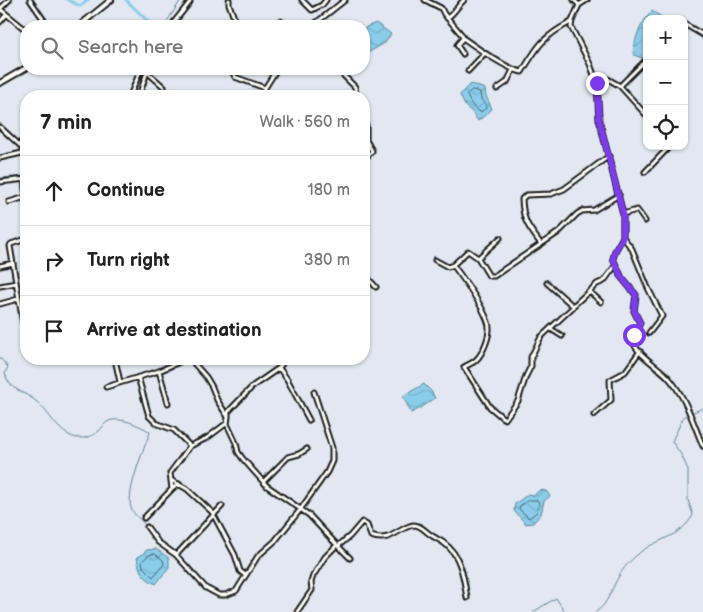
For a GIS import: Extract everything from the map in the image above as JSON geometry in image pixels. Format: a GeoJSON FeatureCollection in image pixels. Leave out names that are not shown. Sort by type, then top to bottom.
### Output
{"type":"FeatureCollection","features":[{"type":"Feature","properties":{"kind":"main road"},"geometry":{"type":"LineString","coordinates":[[86,20],[111,0]]}},
{"type":"Feature","properties":{"kind":"main road"},"geometry":{"type":"LineString","coordinates":[[0,83],[20,71]]}},
{"type":"Feature","properties":{"kind":"street"},"geometry":{"type":"LineString","coordinates":[[9,0],[0,9],[20,25]]}},
{"type":"Feature","properties":{"kind":"street"},"geometry":{"type":"LineString","coordinates":[[30,0],[42,20]]}},
{"type":"Feature","properties":{"kind":"street"},"geometry":{"type":"LineString","coordinates":[[176,20],[190,0]]}},
{"type":"Feature","properties":{"kind":"street"},"geometry":{"type":"LineString","coordinates":[[229,0],[236,20]]}},
{"type":"Feature","properties":{"kind":"street"},"geometry":{"type":"LineString","coordinates":[[302,0],[312,10],[322,5],[326,0]]}},
{"type":"Feature","properties":{"kind":"street"},"geometry":{"type":"LineString","coordinates":[[320,20],[345,0]]}},
{"type":"Feature","properties":{"kind":"street"},"geometry":{"type":"LineString","coordinates":[[425,0],[441,8],[463,38],[484,54],[513,70],[522,72],[535,49],[552,32],[572,21]]}},
{"type":"Feature","properties":{"kind":"street"},"geometry":{"type":"LineString","coordinates":[[447,18],[452,15],[464,0]]}},
{"type":"Feature","properties":{"kind":"street"},"geometry":{"type":"LineString","coordinates":[[574,0],[578,5]]}},
{"type":"Feature","properties":{"kind":"street"},"geometry":{"type":"LineString","coordinates":[[587,0],[578,5],[571,27],[590,64],[597,83],[599,119],[623,214],[623,237],[613,259],[615,266],[636,295],[634,310],[640,323],[633,339],[634,343],[640,352],[668,377],[681,395],[703,446]]}},
{"type":"Feature","properties":{"kind":"street"},"geometry":{"type":"LineString","coordinates":[[0,22],[6,14]]}},
{"type":"Feature","properties":{"kind":"street"},"geometry":{"type":"LineString","coordinates":[[688,25],[703,35]]}},
{"type":"Feature","properties":{"kind":"street"},"geometry":{"type":"LineString","coordinates":[[463,38],[457,45],[463,54]]}},
{"type":"Feature","properties":{"kind":"street"},"geometry":{"type":"LineString","coordinates":[[468,71],[484,54]]}},
{"type":"Feature","properties":{"kind":"street"},"geometry":{"type":"LineString","coordinates":[[620,86],[646,60]]}},
{"type":"Feature","properties":{"kind":"street"},"geometry":{"type":"LineString","coordinates":[[497,88],[507,82],[513,70]]}},
{"type":"Feature","properties":{"kind":"street"},"geometry":{"type":"LineString","coordinates":[[132,90],[139,75]]}},
{"type":"Feature","properties":{"kind":"street"},"geometry":{"type":"LineString","coordinates":[[141,90],[146,75]]}},
{"type":"Feature","properties":{"kind":"street"},"geometry":{"type":"LineString","coordinates":[[153,75],[164,87]]}},
{"type":"Feature","properties":{"kind":"street"},"geometry":{"type":"LineString","coordinates":[[234,75],[266,88],[274,75]]}},
{"type":"Feature","properties":{"kind":"street"},"geometry":{"type":"LineString","coordinates":[[343,75],[355,87],[355,90]]}},
{"type":"Feature","properties":{"kind":"street"},"geometry":{"type":"LineString","coordinates":[[597,83],[608,78],[620,86],[643,112]]}},
{"type":"Feature","properties":{"kind":"street"},"geometry":{"type":"LineString","coordinates":[[0,127],[20,145]]}},
{"type":"Feature","properties":{"kind":"street"},"geometry":{"type":"LineString","coordinates":[[645,172],[666,150]]}},
{"type":"Feature","properties":{"kind":"street"},"geometry":{"type":"LineString","coordinates":[[0,158],[20,153]]}},
{"type":"Feature","properties":{"kind":"street"},"geometry":{"type":"LineString","coordinates":[[541,244],[526,223],[523,215],[522,199],[526,195],[551,194],[564,189],[609,156]]}},
{"type":"Feature","properties":{"kind":"street"},"geometry":{"type":"LineString","coordinates":[[0,182],[20,180]]}},
{"type":"Feature","properties":{"kind":"street"},"geometry":{"type":"LineString","coordinates":[[435,260],[446,267],[453,265],[468,251],[478,258],[489,276],[494,276],[559,232],[577,214],[582,211],[594,210],[619,196]]}},
{"type":"Feature","properties":{"kind":"street"},"geometry":{"type":"LineString","coordinates":[[9,202],[20,199]]}},
{"type":"Feature","properties":{"kind":"street"},"geometry":{"type":"LineString","coordinates":[[623,214],[636,210],[645,221]]}},
{"type":"Feature","properties":{"kind":"street"},"geometry":{"type":"LineString","coordinates":[[623,237],[632,249],[662,316],[649,333]]}},
{"type":"Feature","properties":{"kind":"street"},"geometry":{"type":"LineString","coordinates":[[478,258],[500,238]]}},
{"type":"Feature","properties":{"kind":"street"},"geometry":{"type":"LineString","coordinates":[[20,242],[11,244],[20,312]]}},
{"type":"Feature","properties":{"kind":"street"},"geometry":{"type":"LineString","coordinates":[[0,266],[13,263]]}},
{"type":"Feature","properties":{"kind":"street"},"geometry":{"type":"LineString","coordinates":[[453,265],[468,286],[489,324],[487,338],[481,354],[464,367],[490,407],[505,419],[518,402],[531,366],[531,358],[541,337],[573,307]]}},
{"type":"Feature","properties":{"kind":"street"},"geometry":{"type":"LineString","coordinates":[[547,283],[573,306],[597,284],[604,281],[615,266]]}},
{"type":"Feature","properties":{"kind":"street"},"geometry":{"type":"LineString","coordinates":[[370,281],[376,288]]}},
{"type":"Feature","properties":{"kind":"street"},"geometry":{"type":"LineString","coordinates":[[0,286],[16,283]]}},
{"type":"Feature","properties":{"kind":"street"},"geometry":{"type":"LineString","coordinates":[[589,291],[601,302]]}},
{"type":"Feature","properties":{"kind":"street"},"geometry":{"type":"LineString","coordinates":[[0,304],[18,300]]}},
{"type":"Feature","properties":{"kind":"street"},"geometry":{"type":"LineString","coordinates":[[551,329],[562,336]]}},
{"type":"Feature","properties":{"kind":"street"},"geometry":{"type":"LineString","coordinates":[[594,414],[611,400],[610,380],[625,372],[640,352]]}},
{"type":"Feature","properties":{"kind":"street"},"geometry":{"type":"LineString","coordinates":[[116,365],[120,382]]}},
{"type":"Feature","properties":{"kind":"street"},"geometry":{"type":"LineString","coordinates":[[106,387],[174,365]]}},
{"type":"Feature","properties":{"kind":"street"},"geometry":{"type":"LineString","coordinates":[[194,365],[206,377],[228,418]]}},
{"type":"Feature","properties":{"kind":"street"},"geometry":{"type":"LineString","coordinates":[[281,365],[253,386],[228,412],[227,424],[238,452],[264,481],[315,521],[350,558]]}},
{"type":"Feature","properties":{"kind":"street"},"geometry":{"type":"LineString","coordinates":[[279,368],[298,397],[309,420]]}},
{"type":"Feature","properties":{"kind":"street"},"geometry":{"type":"LineString","coordinates":[[159,371],[168,403]]}},
{"type":"Feature","properties":{"kind":"street"},"geometry":{"type":"LineString","coordinates":[[138,377],[150,416],[156,423],[174,430],[190,446]]}},
{"type":"Feature","properties":{"kind":"street"},"geometry":{"type":"LineString","coordinates":[[147,527],[158,542],[176,555],[206,588],[225,596],[236,591],[258,556],[274,541],[300,510],[327,472],[332,455],[314,392]]}},
{"type":"Feature","properties":{"kind":"street"},"geometry":{"type":"LineString","coordinates":[[172,489],[170,473],[190,446],[207,438],[226,422],[227,424]]}},
{"type":"Feature","properties":{"kind":"street"},"geometry":{"type":"LineString","coordinates":[[264,481],[288,457],[299,454],[307,449]]}},
{"type":"Feature","properties":{"kind":"street"},"geometry":{"type":"LineString","coordinates":[[172,480],[212,512],[235,556],[240,571],[245,575]]}},
{"type":"Feature","properties":{"kind":"street"},"geometry":{"type":"LineString","coordinates":[[144,518],[179,484]]}},
{"type":"Feature","properties":{"kind":"street"},"geometry":{"type":"LineString","coordinates":[[176,555],[222,506]]}},
{"type":"Feature","properties":{"kind":"street"},"geometry":{"type":"LineString","coordinates":[[298,612],[312,590],[311,582],[313,576],[325,557],[350,536],[362,522],[367,525],[372,536],[378,538],[389,536],[412,526],[419,526],[444,542],[455,553],[464,578],[467,598]]}},
{"type":"Feature","properties":{"kind":"water"},"geometry":{"type":"Polygon","coordinates":[[[652,11],[658,15],[649,15],[652,11]]]}},
{"type":"Feature","properties":{"kind":"water"},"geometry":{"type":"Polygon","coordinates":[[[376,23],[391,34],[385,43],[370,52],[370,25],[376,23]]]}},
{"type":"Feature","properties":{"kind":"water"},"geometry":{"type":"Polygon","coordinates":[[[643,23],[643,58],[634,55],[638,32],[643,23]]]}},
{"type":"Feature","properties":{"kind":"water"},"geometry":{"type":"Polygon","coordinates":[[[471,84],[485,89],[492,109],[478,121],[465,106],[460,95],[471,84]]]}},
{"type":"Feature","properties":{"kind":"water"},"geometry":{"type":"Polygon","coordinates":[[[424,384],[435,398],[411,413],[403,396],[424,384]]]}},
{"type":"Feature","properties":{"kind":"water"},"geometry":{"type":"Polygon","coordinates":[[[540,490],[546,491],[550,496],[544,501],[541,514],[533,523],[526,524],[514,511],[515,504],[528,494],[534,495],[540,490]]]}},
{"type":"Feature","properties":{"kind":"water"},"geometry":{"type":"Polygon","coordinates":[[[156,549],[169,558],[169,567],[156,584],[148,580],[143,574],[137,558],[147,550],[156,549]]]}},
{"type":"Feature","properties":{"kind":"waterway"},"geometry":{"type":"LineString","coordinates":[[68,0],[80,6],[88,0]]}},
{"type":"Feature","properties":{"kind":"waterway"},"geometry":{"type":"LineString","coordinates":[[126,0],[147,20]]}},
{"type":"Feature","properties":{"kind":"waterway"},"geometry":{"type":"LineString","coordinates":[[168,20],[181,0]]}},
{"type":"Feature","properties":{"kind":"waterway"},"geometry":{"type":"LineString","coordinates":[[138,90],[142,75]]}},
{"type":"Feature","properties":{"kind":"waterway"},"geometry":{"type":"LineString","coordinates":[[0,178],[20,176]]}},
{"type":"Feature","properties":{"kind":"waterway"},"geometry":{"type":"LineString","coordinates":[[0,358],[8,367],[5,373],[10,383],[37,402],[56,424],[72,437],[90,436],[98,432],[111,420],[136,424],[150,432],[136,470],[130,501],[132,510],[146,526]]}},
{"type":"Feature","properties":{"kind":"waterway"},"geometry":{"type":"LineString","coordinates":[[596,612],[607,600],[629,562],[644,549],[681,529],[693,515],[688,500],[688,470],[682,456],[672,441],[684,416],[703,408]]}},
{"type":"Feature","properties":{"kind":"waterway"},"geometry":{"type":"LineString","coordinates":[[533,612],[556,598],[565,612]]}},
{"type":"Feature","properties":{"kind":"route"},"geometry":{"type":"LineString","coordinates":[[597,83],[599,119],[623,214],[623,237],[613,259],[622,278],[636,295],[634,310],[640,323],[634,335]]}}]}
